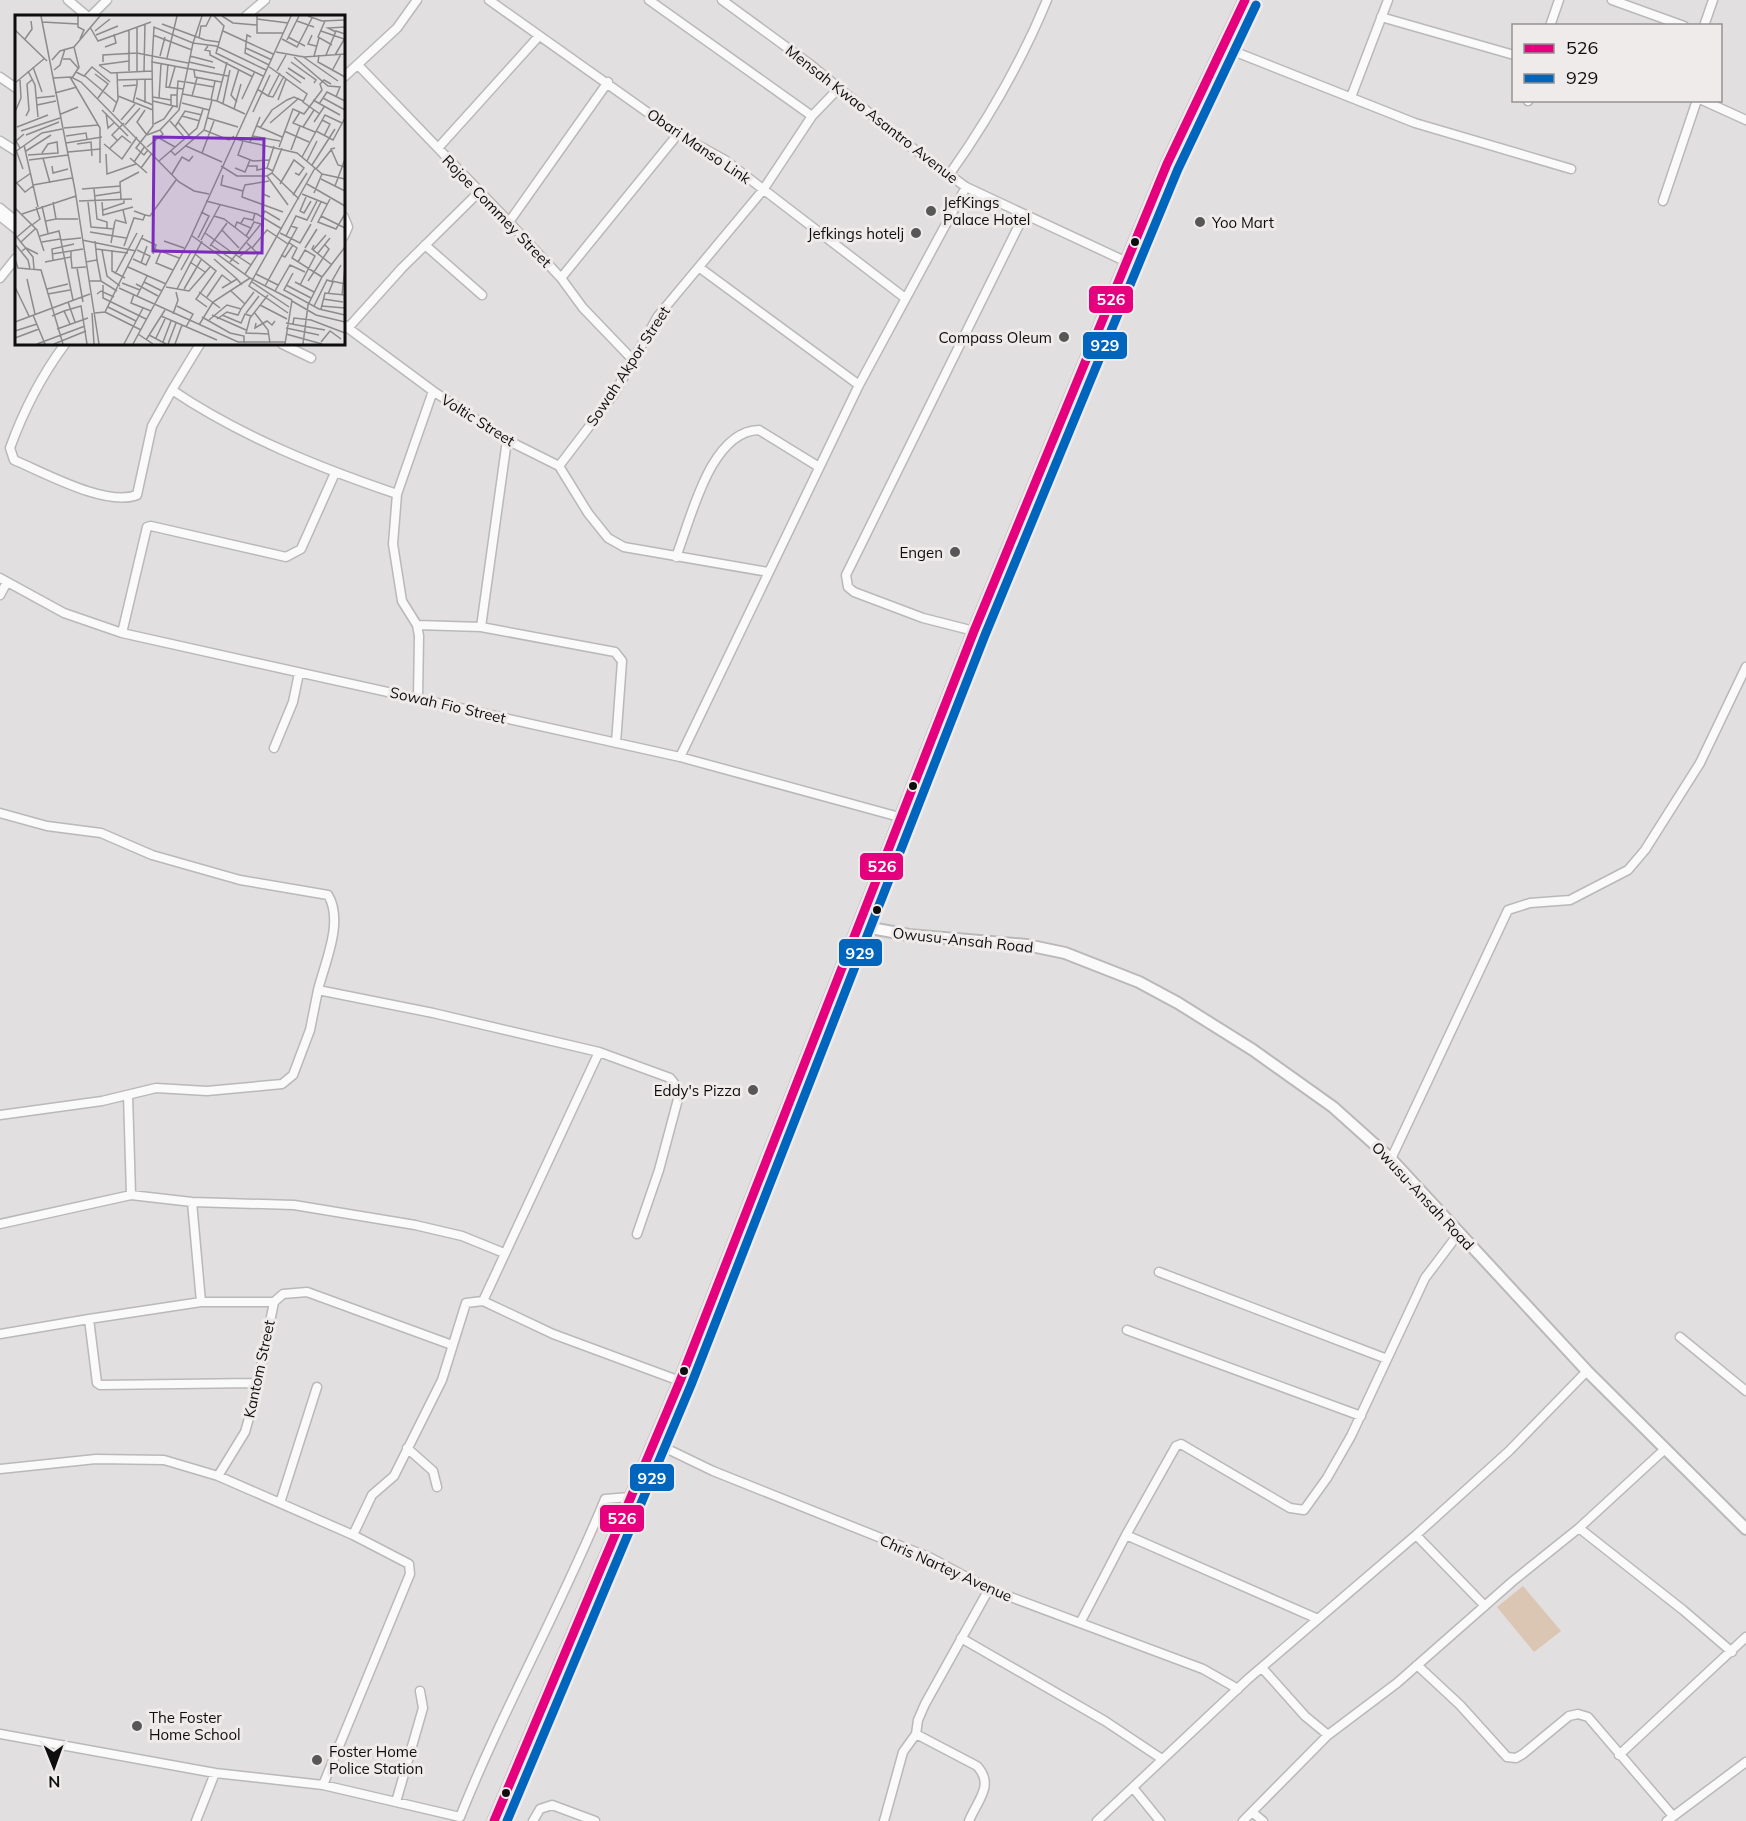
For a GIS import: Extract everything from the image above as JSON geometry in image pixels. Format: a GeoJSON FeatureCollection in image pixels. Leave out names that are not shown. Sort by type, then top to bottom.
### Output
{"type":"FeatureCollection","features":[{"type":"Feature","properties":{"kind":"main road"},"geometry":{"type":"LineString","coordinates":[[494,1821],[560,1670],[630,1497],[655,1443],[903,818],[974,631],[1167,164],[1245,0]]}},
{"type":"Feature","properties":{"kind":"street"},"geometry":{"type":"LineString","coordinates":[[68,0],[88,15]]}},
{"type":"Feature","properties":{"kind":"street"},"geometry":{"type":"LineString","coordinates":[[90,15],[107,0]]}},
{"type":"Feature","properties":{"kind":"street"},"geometry":{"type":"LineString","coordinates":[[247,15],[265,0]]}},
{"type":"Feature","properties":{"kind":"street"},"geometry":{"type":"LineString","coordinates":[[345,76],[397,28],[417,0]]}},
{"type":"Feature","properties":{"kind":"street","name":"Obari Manso Link"},"geometry":{"type":"LineString","coordinates":[[489,0],[608,82],[678,134],[725,160],[905,298]]}},
{"type":"Feature","properties":{"kind":"street"},"geometry":{"type":"LineString","coordinates":[[649,0],[812,116]]}},
{"type":"Feature","properties":{"kind":"street","name":"Mensah Kwao Asantro Avenue"},"geometry":{"type":"LineString","coordinates":[[722,0],[966,187],[1127,262]]}},
{"type":"Feature","properties":{"kind":"street"},"geometry":{"type":"LineString","coordinates":[[949,175],[981,130],[1029,44],[1047,0]]}},
{"type":"Feature","properties":{"kind":"street"},"geometry":{"type":"LineString","coordinates":[[1351,97],[1388,0]]}},
{"type":"Feature","properties":{"kind":"street"},"geometry":{"type":"LineString","coordinates":[[1551,24],[1559,0]]}},
{"type":"Feature","properties":{"kind":"street"},"geometry":{"type":"LineString","coordinates":[[1612,0],[1678,24]]}},
{"type":"Feature","properties":{"kind":"street"},"geometry":{"type":"LineString","coordinates":[[1705,24],[1713,0]]}},
{"type":"Feature","properties":{"kind":"street"},"geometry":{"type":"LineString","coordinates":[[1381,17],[1512,54]]}},
{"type":"Feature","properties":{"kind":"street"},"geometry":{"type":"LineString","coordinates":[[438,148],[539,36]]}},
{"type":"Feature","properties":{"kind":"street"},"geometry":{"type":"LineString","coordinates":[[1223,47],[1415,123],[1571,169]]}},
{"type":"Feature","properties":{"kind":"street","name":"Rojoe Commey Street"},"geometry":{"type":"LineString","coordinates":[[358,66],[438,148],[478,193],[509,222],[561,278],[583,308],[632,359]]}},
{"type":"Feature","properties":{"kind":"street"},"geometry":{"type":"LineString","coordinates":[[0,77],[15,87]]}},
{"type":"Feature","properties":{"kind":"street"},"geometry":{"type":"LineString","coordinates":[[509,222],[608,82]]}},
{"type":"Feature","properties":{"kind":"street","name":"Sowah Akpor Street"},"geometry":{"type":"LineString","coordinates":[[559,466],[614,394],[658,316],[763,190],[812,116],[839,88]]}},
{"type":"Feature","properties":{"kind":"street"},"geometry":{"type":"LineString","coordinates":[[1663,201],[1696,102]]}},
{"type":"Feature","properties":{"kind":"street"},"geometry":{"type":"LineString","coordinates":[[1706,102],[1746,120]]}},
{"type":"Feature","properties":{"kind":"street"},"geometry":{"type":"LineString","coordinates":[[561,278],[678,134]]}},
{"type":"Feature","properties":{"kind":"street"},"geometry":{"type":"LineString","coordinates":[[0,141],[15,150]]}},
{"type":"Feature","properties":{"kind":"street"},"geometry":{"type":"LineString","coordinates":[[680,758],[860,385],[966,187]]}},
{"type":"Feature","properties":{"kind":"street"},"geometry":{"type":"LineString","coordinates":[[346,326],[478,193]]}},
{"type":"Feature","properties":{"kind":"street"},"geometry":{"type":"LineString","coordinates":[[0,208],[15,220]]}},
{"type":"Feature","properties":{"kind":"street"},"geometry":{"type":"LineString","coordinates":[[974,631],[923,618],[854,592],[848,586],[846,575],[1024,215]]}},
{"type":"Feature","properties":{"kind":"street"},"geometry":{"type":"LineString","coordinates":[[0,216],[15,228]]}},
{"type":"Feature","properties":{"kind":"street"},"geometry":{"type":"LineString","coordinates":[[425,246],[482,295]]}},
{"type":"Feature","properties":{"kind":"street"},"geometry":{"type":"LineString","coordinates":[[1,274],[15,259]]}},
{"type":"Feature","properties":{"kind":"street"},"geometry":{"type":"LineString","coordinates":[[700,268],[860,385]]}},
{"type":"Feature","properties":{"kind":"street","name":"Voltic Street"},"geometry":{"type":"LineString","coordinates":[[346,326],[433,391],[507,441],[559,466]]}},
{"type":"Feature","properties":{"kind":"street"},"geometry":{"type":"LineString","coordinates":[[64,345],[50,363],[15,433],[10,448],[14,460],[105,496],[130,497],[137,495],[152,426],[199,345]]}},
{"type":"Feature","properties":{"kind":"street"},"geometry":{"type":"LineString","coordinates":[[284,345],[310,358]]}},
{"type":"Feature","properties":{"kind":"street"},"geometry":{"type":"LineString","coordinates":[[172,390],[195,405],[335,473],[397,494]]}},
{"type":"Feature","properties":{"kind":"street"},"geometry":{"type":"LineString","coordinates":[[418,698],[420,643],[417,625],[402,601],[398,586],[393,536],[397,494],[433,391]]}},
{"type":"Feature","properties":{"kind":"street"},"geometry":{"type":"LineString","coordinates":[[676,557],[708,472],[731,440],[740,434],[759,430],[819,467]]}},
{"type":"Feature","properties":{"kind":"street"},"geometry":{"type":"LineString","coordinates":[[481,627],[507,441]]}},
{"type":"Feature","properties":{"kind":"street"},"geometry":{"type":"LineString","coordinates":[[559,466],[588,513],[608,538],[624,547],[768,572]]}},
{"type":"Feature","properties":{"kind":"street"},"geometry":{"type":"LineString","coordinates":[[122,633],[147,527],[151,526],[286,557],[301,549],[335,473]]}},
{"type":"Feature","properties":{"kind":"street"},"geometry":{"type":"LineString","coordinates":[[0,596],[4,580]]}},
{"type":"Feature","properties":{"kind":"street","name":"Sowah Fio Street"},"geometry":{"type":"LineString","coordinates":[[4,580],[64,613],[122,633],[680,758],[903,818]]}},
{"type":"Feature","properties":{"kind":"street"},"geometry":{"type":"LineString","coordinates":[[417,625],[481,627],[615,652],[622,661],[616,743]]}},
{"type":"Feature","properties":{"kind":"street"},"geometry":{"type":"LineString","coordinates":[[1391,1159],[1508,910],[1530,903],[1570,900],[1628,870],[1645,850],[1700,763],[1746,667]]}},
{"type":"Feature","properties":{"kind":"street"},"geometry":{"type":"LineString","coordinates":[[274,748],[293,702],[299,673]]}},
{"type":"Feature","properties":{"kind":"street"},"geometry":{"type":"LineString","coordinates":[[0,813],[47,826],[100,833],[152,855],[240,880],[328,895],[332,900],[334,926],[310,1030],[293,1075],[282,1084],[207,1091],[156,1088],[128,1095],[0,1115]]}},
{"type":"Feature","properties":{"kind":"street","name":"Owusu-Ansah Road"},"geometry":{"type":"LineString","coordinates":[[860,926],[909,935],[1027,945],[1065,953],[1121,974],[1178,1003],[1253,1050],[1333,1107],[1391,1159],[1458,1233],[1542,1319],[1587,1371],[1746,1529]]}},
{"type":"Feature","properties":{"kind":"street"},"geometry":{"type":"LineString","coordinates":[[318,990],[434,1013],[599,1052],[670,1078],[677,1088],[678,1099],[659,1170],[637,1234]]}},
{"type":"Feature","properties":{"kind":"street"},"geometry":{"type":"LineString","coordinates":[[483,1301],[599,1052]]}},
{"type":"Feature","properties":{"kind":"street"},"geometry":{"type":"LineString","coordinates":[[128,1095],[131,1195]]}},
{"type":"Feature","properties":{"kind":"street"},"geometry":{"type":"LineString","coordinates":[[0,1224],[131,1195],[192,1202],[294,1205],[404,1223],[462,1236],[504,1253]]}},
{"type":"Feature","properties":{"kind":"street"},"geometry":{"type":"LineString","coordinates":[[192,1202],[201,1302]]}},
{"type":"Feature","properties":{"kind":"street"},"geometry":{"type":"LineString","coordinates":[[1080,1623],[1154,1481],[1176,1446],[1181,1444],[1290,1508],[1304,1510],[1327,1478],[1361,1416],[1425,1278],[1458,1233]]}},
{"type":"Feature","properties":{"kind":"street"},"geometry":{"type":"LineString","coordinates":[[1159,1272],[1387,1359]]}},
{"type":"Feature","properties":{"kind":"street","name":"Kantom Street"},"geometry":{"type":"LineString","coordinates":[[218,1476],[244,1435],[258,1383],[274,1302],[283,1294],[307,1292],[452,1345]]}},
{"type":"Feature","properties":{"kind":"street"},"geometry":{"type":"LineString","coordinates":[[353,1535],[372,1495],[394,1476],[442,1380],[466,1303],[483,1301],[553,1334],[680,1381]]}},
{"type":"Feature","properties":{"kind":"street"},"geometry":{"type":"LineString","coordinates":[[0,1334],[201,1302],[274,1302]]}},
{"type":"Feature","properties":{"kind":"street"},"geometry":{"type":"LineString","coordinates":[[89,1319],[97,1383],[100,1385],[258,1383]]}},
{"type":"Feature","properties":{"kind":"street"},"geometry":{"type":"LineString","coordinates":[[1127,1330],[1361,1416]]}},
{"type":"Feature","properties":{"kind":"street"},"geometry":{"type":"LineString","coordinates":[[1680,1337],[1746,1391]]}},
{"type":"Feature","properties":{"kind":"street"},"geometry":{"type":"LineString","coordinates":[[1096,1821],[1238,1689],[1509,1451],[1587,1371]]}},
{"type":"Feature","properties":{"kind":"street"},"geometry":{"type":"LineString","coordinates":[[280,1503],[317,1387]]}},
{"type":"Feature","properties":{"kind":"street","name":"Chris Nartey Avenue"},"geometry":{"type":"LineString","coordinates":[[655,1443],[713,1471],[931,1558],[989,1589],[1203,1669],[1238,1689]]}},
{"type":"Feature","properties":{"kind":"street"},"geometry":{"type":"LineString","coordinates":[[407,1448],[433,1472],[437,1487]]}},
{"type":"Feature","properties":{"kind":"street"},"geometry":{"type":"LineString","coordinates":[[1243,1821],[1328,1735],[1417,1665],[1578,1528],[1665,1449]]}},
{"type":"Feature","properties":{"kind":"street"},"geometry":{"type":"LineString","coordinates":[[0,1469],[96,1459],[159,1459],[218,1476],[353,1535],[408,1564],[410,1570],[322,1785]]}},
{"type":"Feature","properties":{"kind":"street"},"geometry":{"type":"LineString","coordinates":[[0,1734],[215,1773],[322,1785],[459,1819],[512,1697],[570,1581],[605,1499],[630,1497]]}},
{"type":"Feature","properties":{"kind":"street"},"geometry":{"type":"LineString","coordinates":[[1578,1528],[1675,1603],[1732,1653]]}},
{"type":"Feature","properties":{"kind":"street"},"geometry":{"type":"LineString","coordinates":[[1126,1535],[1318,1619]]}},
{"type":"Feature","properties":{"kind":"street"},"geometry":{"type":"LineString","coordinates":[[1416,1535],[1485,1606]]}},
{"type":"Feature","properties":{"kind":"street"},"geometry":{"type":"LineString","coordinates":[[884,1821],[903,1752],[916,1734],[918,1720],[925,1704],[989,1589]]}},
{"type":"Feature","properties":{"kind":"street"},"geometry":{"type":"LineString","coordinates":[[1620,1755],[1732,1653],[1746,1637]]}},
{"type":"Feature","properties":{"kind":"street"},"geometry":{"type":"LineString","coordinates":[[961,1638],[1105,1721],[1162,1759]]}},
{"type":"Feature","properties":{"kind":"street"},"geometry":{"type":"LineString","coordinates":[[1417,1665],[1460,1705],[1508,1757],[1524,1754],[1569,1716],[1578,1714],[1587,1717],[1670,1819],[1746,1762]]}},
{"type":"Feature","properties":{"kind":"street"},"geometry":{"type":"LineString","coordinates":[[1263,1669],[1305,1716],[1328,1735]]}},
{"type":"Feature","properties":{"kind":"street"},"geometry":{"type":"LineString","coordinates":[[396,1802],[423,1708],[420,1691]]}},
{"type":"Feature","properties":{"kind":"street"},"geometry":{"type":"LineString","coordinates":[[916,1734],[977,1766],[983,1773],[986,1787],[969,1821]]}},
{"type":"Feature","properties":{"kind":"street"},"geometry":{"type":"LineString","coordinates":[[196,1821],[215,1773]]}},
{"type":"Feature","properties":{"kind":"street"},"geometry":{"type":"LineString","coordinates":[[1134,1788],[1160,1821]]}},
{"type":"Feature","properties":{"kind":"street"},"geometry":{"type":"LineString","coordinates":[[533,1821],[540,1809],[552,1805],[595,1821]]}},
{"type":"Feature","properties":{"kind":"street"},"geometry":{"type":"LineString","coordinates":[[1253,1813],[1263,1821]]}},
{"type":"Feature","properties":{"kind":"shaded area"},"geometry":{"type":"Polygon","coordinates":[[[1523,1586],[1561,1631],[1534,1652],[1497,1607],[1523,1586]]]}},
{"type":"Feature","properties":{"kind":"transit line","name":"526"},"geometry":{"type":"LineString","coordinates":[[494,1821],[680,1381],[974,631],[1167,164],[1245,0]]}},
{"type":"Feature","properties":{"kind":"transit line","name":"929"},"geometry":{"type":"LineString","coordinates":[[507,1821],[691,1385],[985,635],[1178,169],[1256,5]]}},
{"type":"Feature","properties":{"kind":"place","name":"JefKings Palace Hotel"},"geometry":{"type":"Point","coordinates":[931,211]}},
{"type":"Feature","properties":{"kind":"place","name":"Yoo Mart"},"geometry":{"type":"Point","coordinates":[1200,222]}},
{"type":"Feature","properties":{"kind":"place","name":"Jefkings hotelj"},"geometry":{"type":"Point","coordinates":[916,233]}},
{"type":"Feature","properties":{"kind":"place","name":"Compass Oleum"},"geometry":{"type":"Point","coordinates":[1064,337]}},
{"type":"Feature","properties":{"kind":"place","name":"Engen"},"geometry":{"type":"Point","coordinates":[955,552]}},
{"type":"Feature","properties":{"kind":"place","name":"Eddy's Pizza"},"geometry":{"type":"Point","coordinates":[753,1090]}},
{"type":"Feature","properties":{"kind":"place","name":"The Foster Home School"},"geometry":{"type":"Point","coordinates":[137,1726]}},
{"type":"Feature","properties":{"kind":"place","name":"Foster Home Police Station"},"geometry":{"type":"Point","coordinates":[317,1760]}}]}
